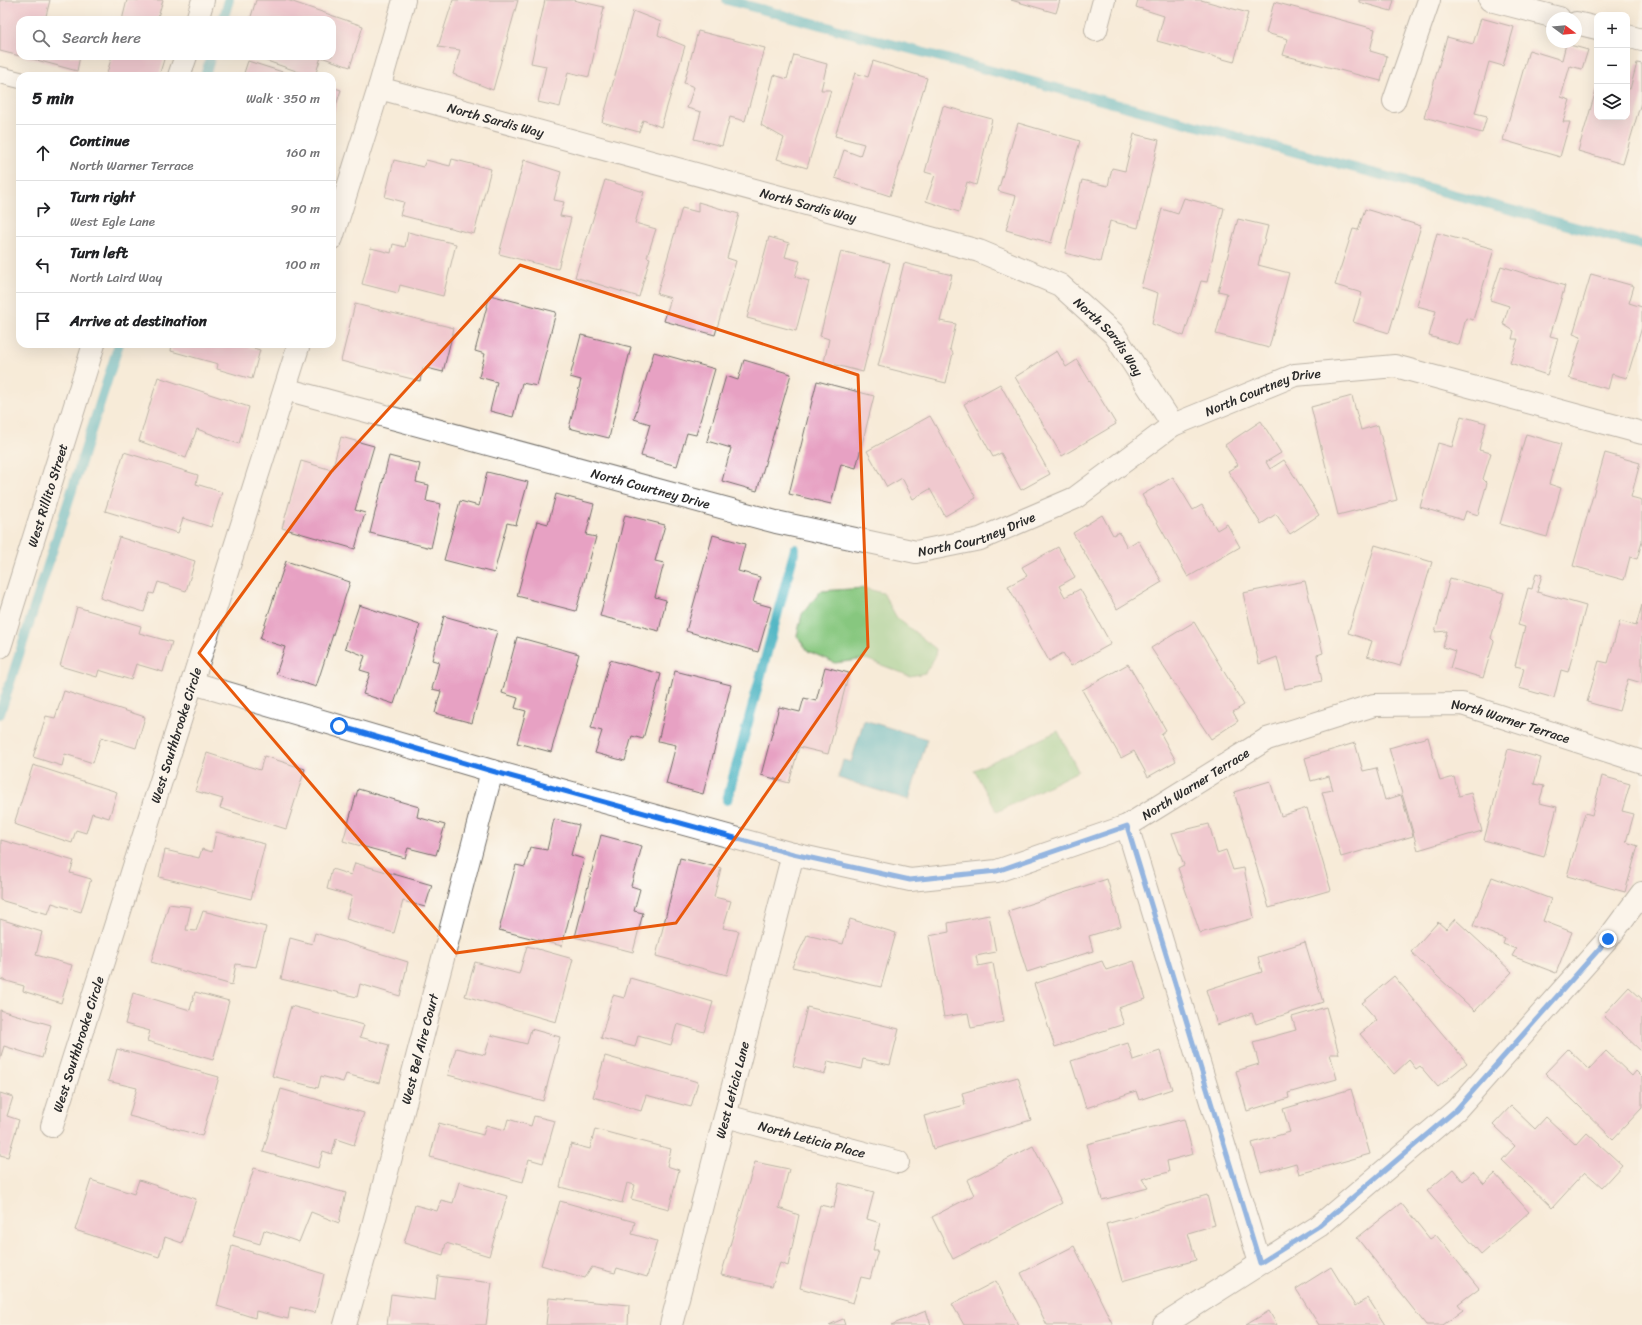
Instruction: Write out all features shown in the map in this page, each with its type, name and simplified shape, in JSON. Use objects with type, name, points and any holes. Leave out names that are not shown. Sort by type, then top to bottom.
[{"type":"street","points":[[198,16],[203,0]]},
{"type":"street","points":[[336,225],[379,88],[404,0]]},
{"type":"street","points":[[1096,30],[1104,0]]},
{"type":"street","points":[[1394,101],[1429,0]]},
{"type":"street","points":[[1490,0],[1546,15]]},
{"type":"street","points":[[1582,24],[1594,27]]},
{"type":"street","points":[[1630,37],[1642,40]]},
{"type":"street","points":[[180,72],[185,60]]},
{"type":"street","name":"North Sardis Way","points":[[379,88],[979,251],[1060,285],[1114,334],[1173,425]]},
{"type":"street","name":"West Rillito Street","points":[[0,647],[93,348]]},
{"type":"street","name":"West Southbrooke Circle","points":[[52,1126],[298,348]]},
{"type":"street","name":"North Courtney Drive","points":[[285,389],[776,522],[916,552],[980,539],[1075,498],[1173,425],[1295,375],[1395,366],[1642,433]]},
{"type":"street","name":"North Warner Terrace","points":[[193,683],[492,771],[793,854],[910,880],[997,871],[1127,826],[1267,739],[1374,704],[1462,704],[1642,762]]},
{"type":"street","name":"West Bel Aire Court","points":[[345,1325],[370,1237],[492,771]]},
{"type":"street","points":[[1127,826],[1260,1263]]},
{"type":"street","name":"West Leticia Lane","points":[[671,1325],[793,854]]},
{"type":"street","points":[[1164,1325],[1319,1226],[1456,1110],[1608,939],[1642,893]]},
{"type":"street","name":"North Leticia Place","points":[[726,1116],[898,1162]]},
{"type":"lane","points":[[0,75],[16,79]]},
{"type":"highlighted area","points":[[520,265],[858,375],[868,647],[676,923],[456,953],[199,653],[331,472]]},
{"type":"green space","points":[[864,588],[883,593],[897,618],[936,649],[935,657],[925,673],[910,676],[866,659],[835,663],[808,651],[797,636],[802,614],[821,591]]},
{"type":"green space","points":[[1058,731],[1078,771],[997,812],[974,770]]},
{"type":"water","points":[[864,720],[927,739],[909,800],[838,778],[843,760],[851,762]]},
{"type":"building","points":[[0,0],[50,0],[46,16],[16,16],[16,55],[0,51]]},
{"type":"building","points":[[127,0],[163,0],[158,16],[123,16]]},
{"type":"building","points":[[256,0],[287,0],[334,16],[251,16]]},
{"type":"building","points":[[453,0],[518,0],[493,90],[453,74],[460,50],[438,47]]},
{"type":"building","points":[[545,0],[573,0],[604,7],[589,77],[568,72],[560,107],[538,102],[546,66],[531,63]]},
{"type":"building","points":[[1011,0],[1060,0],[1056,13]]},
{"type":"building","points":[[1138,0],[1201,0],[1248,13],[1234,62],[1157,41],[1164,16],[1136,7]]},
{"type":"building","points":[[1359,0],[1394,0],[1391,11],[1359,2]]},
{"type":"building","points":[[1274,2],[1375,29],[1370,51],[1387,56],[1381,81],[1283,55],[1288,39],[1266,33]]},
{"type":"building","points":[[633,11],[661,22],[658,35],[685,46],[661,127],[643,120],[639,132],[602,122]]},
{"type":"building","points":[[336,17],[363,26],[350,67],[330,60],[336,60]]},
{"type":"building","points":[[1481,18],[1514,27],[1503,66],[1489,62],[1475,113],[1487,116],[1482,133],[1424,117],[1447,37],[1473,44]]},
{"type":"building","points":[[698,31],[765,48],[745,121],[730,117],[722,146],[694,139],[701,112],[687,108],[694,87],[684,83]]},
{"type":"building","points":[[1565,48],[1581,48],[1588,50],[1582,69],[1570,66],[1561,97],[1570,100],[1563,122],[1570,122],[1560,157],[1503,140],[1529,50],[1562,60]]},
{"type":"building","points":[[794,55],[827,64],[821,90],[831,90],[807,168],[777,159],[784,138],[761,125],[774,75],[787,79]]},
{"type":"building","points":[[37,60],[79,60],[77,71]]},
{"type":"building","points":[[111,60],[164,60],[160,72],[107,72]]},
{"type":"building","points":[[264,60],[320,60],[316,72],[299,72]]},
{"type":"building","points":[[248,61],[282,72],[244,72]]},
{"type":"building","points":[[873,61],[927,78],[890,196],[835,178],[844,150],[860,156],[864,144],[835,136],[855,73],[868,77]]},
{"type":"building","points":[[1637,63],[1642,64],[1642,99],[1623,164],[1578,151],[1594,97],[1594,120],[1630,120],[1630,89]]},
{"type":"building","points":[[336,88],[341,90],[336,106]]},
{"type":"building","points":[[943,106],[992,119],[976,185],[967,182],[959,212],[926,201],[935,175],[925,172]]},
{"type":"building","points":[[1018,123],[1080,141],[1051,243],[1006,230],[1016,196],[998,191]]},
{"type":"building","points":[[1134,134],[1159,140],[1138,228],[1110,221],[1100,262],[1065,253],[1082,180],[1108,186],[1112,168],[1125,171]]},
{"type":"building","points":[[452,159],[491,169],[474,234],[400,215],[404,202],[385,197],[394,160],[423,167],[426,160],[450,166]]},
{"type":"building","points":[[524,160],[561,172],[554,200],[564,202],[560,216],[571,218],[558,269],[499,254]]},
{"type":"building","points":[[605,180],[644,192],[635,223],[656,229],[647,257],[650,258],[639,297],[575,277]]},
{"type":"building","points":[[1184,198],[1224,208],[1207,282],[1201,281],[1184,336],[1152,324],[1158,293],[1141,287],[1162,209],[1178,214]]},
{"type":"building","points":[[698,202],[739,214],[727,258],[736,261],[715,335],[664,321],[671,298],[657,294],[682,208],[698,212]]},
{"type":"building","points":[[1365,209],[1421,226],[1389,333],[1353,322],[1362,293],[1335,285],[1353,229],[1358,230]]},
{"type":"building","points":[[1238,219],[1268,226],[1258,265],[1289,273],[1269,348],[1216,334],[1227,293],[1218,291]]},
{"type":"building","points":[[408,232],[456,244],[443,296],[400,285],[398,293],[362,284],[371,248],[391,253],[393,244],[405,247]]},
{"type":"building","points":[[1437,233],[1494,249],[1473,320],[1466,318],[1459,345],[1429,336],[1436,311],[1417,306]]},
{"type":"building","points":[[769,237],[789,243],[785,257],[800,261],[795,277],[809,281],[796,331],[747,318]]},
{"type":"building","points":[[841,251],[890,263],[863,372],[824,362],[829,339],[820,336]]},
{"type":"building","points":[[904,263],[952,275],[940,321],[956,324],[950,349],[953,353],[946,383],[878,366]]},
{"type":"building","points":[[1501,266],[1565,286],[1550,336],[1558,338],[1547,375],[1510,363],[1518,339],[1512,339],[1514,331],[1503,324],[1509,306],[1490,300]]},
{"type":"building","points":[[1591,274],[1634,286],[1629,303],[1642,307],[1642,327],[1627,378],[1612,374],[1608,389],[1569,378],[1581,337],[1573,334]]},
{"type":"building","points":[[490,295],[556,312],[537,386],[522,383],[513,417],[490,411],[497,382],[479,377],[485,354],[475,351]]},
{"type":"building","points":[[355,304],[454,328],[443,372],[423,367],[420,381],[341,361]]},
{"type":"building","points":[[581,335],[631,347],[609,438],[569,428],[581,380],[570,377]]},
{"type":"building","points":[[171,348],[253,348],[260,350],[252,379],[217,369],[218,364],[171,351]]},
{"type":"building","points":[[1057,351],[1066,367],[1077,360],[1116,424],[1062,456],[1015,377]]},
{"type":"building","points":[[654,352],[715,369],[696,435],[687,433],[677,466],[641,456],[650,424],[634,419]]},
{"type":"building","points":[[744,360],[791,374],[757,491],[722,481],[731,448],[707,441],[726,376],[738,380]]},
{"type":"building","points":[[158,377],[249,407],[239,444],[197,429],[186,458],[139,441]]},
{"type":"building","points":[[817,381],[874,396],[856,468],[841,464],[831,504],[789,494]]},
{"type":"building","points":[[1000,384],[1050,474],[1021,490],[1001,453],[993,457],[964,404]]},
{"type":"building","points":[[1352,396],[1361,430],[1378,425],[1397,500],[1338,515],[1311,407]]},
{"type":"building","points":[[930,416],[976,498],[945,516],[930,489],[913,499],[902,478],[887,487],[867,451]]},
{"type":"building","points":[[1461,416],[1486,423],[1479,450],[1491,453],[1483,479],[1487,483],[1478,515],[1466,511],[1463,520],[1420,507],[1438,443],[1452,447]]},
{"type":"building","points":[[1261,421],[1281,453],[1266,462],[1270,469],[1284,460],[1319,515],[1290,534],[1276,514],[1261,524],[1228,471],[1238,465],[1225,445]]},
{"type":"building","points":[[1526,434],[1561,444],[1549,484],[1561,488],[1547,537],[1500,524]]},
{"type":"building","points":[[341,437],[374,446],[355,510],[365,513],[355,549],[282,528],[301,461],[332,470]]},
{"type":"building","points":[[124,452],[198,475],[196,484],[222,492],[211,527],[183,518],[178,533],[105,511]]},
{"type":"building","points":[[1605,453],[1640,463],[1631,497],[1642,500],[1642,542],[1637,559],[1630,557],[1624,580],[1573,566]]},
{"type":"building","points":[[389,456],[420,464],[416,482],[429,485],[426,501],[441,504],[431,548],[370,533]]},
{"type":"building","points":[[487,472],[528,482],[516,525],[507,523],[494,573],[444,560],[460,501],[479,506]]},
{"type":"building","points":[[1173,477],[1193,510],[1202,505],[1217,530],[1227,524],[1240,547],[1188,577],[1142,495]]},
{"type":"building","points":[[556,494],[594,504],[586,535],[596,537],[576,611],[517,596],[537,521],[548,524]]},
{"type":"building","points":[[625,515],[665,525],[655,561],[664,563],[655,597],[666,600],[659,631],[600,616]]},
{"type":"building","points":[[1102,515],[1113,535],[1119,532],[1127,547],[1138,540],[1162,582],[1117,609],[1073,533]]},
{"type":"building","points":[[713,535],[745,544],[738,571],[760,577],[753,602],[771,607],[758,652],[686,631]]},
{"type":"building","points":[[119,537],[195,561],[186,591],[158,582],[154,594],[150,593],[144,612],[100,598]]},
{"type":"building","points":[[1375,545],[1432,562],[1400,666],[1367,656],[1372,641],[1348,633]]},
{"type":"building","points":[[1058,547],[1075,577],[1059,586],[1065,597],[1080,589],[1111,644],[1071,666],[1063,653],[1049,661],[1008,586],[1027,576],[1022,567]]},
{"type":"building","points":[[286,561],[350,582],[316,687],[276,674],[285,647],[260,639]]},
{"type":"building","points":[[1536,573],[1542,575],[1537,592],[1586,606],[1568,672],[1561,670],[1554,698],[1519,688],[1524,668],[1515,666],[1525,627],[1518,625],[1528,588],[1532,589]]},
{"type":"building","points":[[1450,578],[1504,593],[1491,638],[1494,641],[1483,678],[1450,668],[1455,651],[1443,647],[1447,631],[1435,632]]},
{"type":"building","points":[[1305,581],[1323,653],[1317,655],[1322,681],[1285,689],[1277,657],[1259,664],[1243,593]]},
{"type":"building","points":[[359,605],[420,625],[394,704],[363,694],[370,673],[360,670],[365,656],[345,648]]},
{"type":"building","points":[[1642,605],[1642,683],[1628,679],[1619,711],[1587,702],[1599,661],[1608,663],[1620,621],[1636,626]]},
{"type":"building","points":[[77,607],[141,626],[139,633],[172,642],[163,672],[136,664],[131,680],[99,670],[97,677],[60,666]]},
{"type":"building","points":[[444,616],[497,631],[472,723],[435,713],[441,691],[432,689],[439,662],[432,660]]},
{"type":"building","points":[[1194,622],[1244,705],[1233,712],[1238,721],[1211,739],[1151,648]]},
{"type":"building","points":[[517,637],[579,654],[551,752],[517,743],[526,711],[515,708],[518,698],[502,693]]},
{"type":"building","points":[[610,660],[661,674],[643,739],[632,736],[625,761],[595,753],[602,731],[591,728]]},
{"type":"building","points":[[1128,664],[1166,730],[1161,734],[1176,761],[1148,777],[1134,751],[1121,758],[1082,690]]},
{"type":"building","points":[[825,667],[849,673],[828,754],[799,747],[789,783],[761,775],[779,707],[800,712],[804,698],[816,701]]},
{"type":"building","points":[[675,671],[731,685],[703,794],[666,784],[676,745],[658,741]]},
{"type":"building","points":[[64,691],[145,717],[136,748],[101,737],[93,763],[65,754],[62,766],[33,757],[46,716],[55,718]]},
{"type":"building","points":[[1428,737],[1440,781],[1454,777],[1459,796],[1471,793],[1482,831],[1418,850],[1389,748]]},
{"type":"building","points":[[1355,743],[1363,771],[1376,768],[1385,800],[1401,795],[1413,836],[1341,857],[1322,792],[1333,790],[1329,776],[1311,781],[1305,758]]},
{"type":"building","points":[[1508,749],[1541,758],[1534,784],[1544,786],[1539,803],[1557,807],[1544,857],[1484,840]]},
{"type":"building","points":[[207,753],[260,770],[264,756],[305,769],[286,829],[220,808],[223,799],[195,791]]},
{"type":"building","points":[[33,765],[117,792],[109,818],[92,813],[86,833],[76,830],[72,843],[14,824]]},
{"type":"building","points":[[1602,776],[1630,784],[1622,811],[1634,814],[1626,842],[1638,846],[1625,892],[1567,876],[1585,813],[1592,815]]},
{"type":"building","points":[[1270,781],[1281,816],[1307,808],[1331,890],[1269,908],[1234,792]]},
{"type":"building","points":[[358,789],[419,807],[417,817],[445,825],[436,855],[408,848],[405,858],[343,841]]},
{"type":"building","points":[[554,819],[579,825],[571,855],[584,859],[562,946],[499,930],[516,865],[525,867],[530,847],[547,850]]},
{"type":"building","points":[[1209,824],[1217,853],[1226,850],[1233,870],[1244,868],[1254,918],[1200,933],[1178,868],[1184,865],[1172,833]]},
{"type":"building","points":[[216,832],[265,844],[251,899],[159,877],[165,850],[199,858],[202,849],[212,852]]},
{"type":"building","points":[[601,835],[642,846],[631,886],[640,889],[634,911],[643,913],[633,952],[575,937]]},
{"type":"building","points":[[1,840],[74,861],[70,873],[91,879],[81,912],[52,903],[48,914],[0,900]]},
{"type":"building","points":[[680,858],[721,868],[714,897],[731,901],[723,928],[739,931],[727,975],[656,956]]},
{"type":"building","points":[[355,863],[432,885],[425,907],[403,901],[394,933],[346,919],[352,896],[327,889],[332,869],[351,875]]},
{"type":"building","points":[[1492,877],[1551,899],[1543,921],[1572,932],[1556,973],[1512,956],[1516,949],[1503,944],[1505,939],[1473,926]]},
{"type":"building","points":[[1107,879],[1121,926],[1089,936],[1093,951],[1027,972],[1008,911]]},
{"type":"building","points":[[169,904],[191,907],[186,930],[196,931],[203,911],[266,927],[256,967],[236,964],[232,985],[151,962]]},
{"type":"building","points":[[989,915],[996,952],[976,956],[978,966],[993,963],[1004,1022],[971,1028],[968,1013],[944,1017],[929,936],[949,932],[948,923]]},
{"type":"building","points":[[0,919],[42,932],[36,955],[72,965],[61,1003],[23,991],[24,986],[0,979]]},
{"type":"building","points":[[850,919],[896,933],[881,987],[792,967],[807,935],[843,944]]},
{"type":"building","points":[[1455,919],[1512,972],[1475,1011],[1411,952],[1438,922],[1446,929]]},
{"type":"building","points":[[315,933],[408,962],[400,996],[360,984],[357,997],[281,979],[290,938],[312,944]]},
{"type":"building","points":[[1305,942],[1323,1002],[1256,1024],[1252,1013],[1217,1025],[1206,990],[1262,972],[1258,957]]},
{"type":"building","points":[[527,946],[573,959],[556,1022],[465,996],[475,962],[519,974]]},
{"type":"building","points":[[1102,961],[1106,970],[1134,961],[1146,999],[1118,1008],[1124,1024],[1055,1047],[1034,984]]},
{"type":"building","points":[[1394,976],[1467,1063],[1438,1087],[1420,1066],[1416,1069],[1409,1060],[1394,1074],[1360,1034],[1377,1020],[1362,1003]]},
{"type":"building","points":[[630,978],[713,1002],[704,1032],[677,1024],[671,1045],[638,1036],[635,1047],[601,1038],[613,995],[624,998]]},
{"type":"building","points":[[1629,987],[1642,999],[1642,1052],[1603,1015]]},
{"type":"building","points":[[195,992],[229,1001],[213,1060],[147,1041],[150,1031],[125,1024],[133,993],[190,1010]]},
{"type":"building","points":[[291,1006],[364,1025],[360,1037],[389,1045],[379,1083],[346,1074],[343,1082],[321,1076],[318,1088],[272,1076]]},
{"type":"building","points":[[807,1007],[899,1029],[890,1065],[863,1059],[861,1069],[828,1061],[825,1074],[793,1066]]},
{"type":"building","points":[[1326,1007],[1339,1054],[1330,1054],[1337,1079],[1288,1093],[1289,1098],[1247,1111],[1236,1071],[1259,1064],[1253,1042],[1296,1030],[1292,1017]]},
{"type":"building","points":[[0,1010],[51,1025],[42,1058],[4,1046],[0,1059]]},
{"type":"building","points":[[531,1029],[560,1037],[543,1101],[448,1075],[456,1048],[485,1055],[491,1035],[527,1044]]},
{"type":"building","points":[[1128,1043],[1133,1060],[1160,1051],[1172,1089],[1139,1100],[1136,1091],[1086,1108],[1071,1061]]},
{"type":"building","points":[[117,1049],[219,1077],[202,1136],[129,1116],[137,1088],[108,1081]]},
{"type":"building","points":[[1568,1049],[1589,1069],[1606,1051],[1632,1076],[1636,1071],[1642,1077],[1642,1108],[1613,1139],[1545,1073]]},
{"type":"building","points":[[605,1056],[698,1082],[691,1107],[646,1095],[641,1111],[593,1097]]},
{"type":"building","points":[[1018,1077],[1031,1120],[933,1149],[924,1116],[965,1105],[962,1093]]},
{"type":"building","points":[[281,1089],[364,1113],[354,1145],[336,1139],[332,1154],[323,1151],[318,1168],[263,1152]]},
{"type":"building","points":[[1351,1089],[1370,1154],[1299,1174],[1296,1163],[1261,1173],[1252,1143],[1290,1132],[1283,1109]]},
{"type":"building","points":[[0,1093],[13,1097],[7,1116],[19,1120],[8,1157],[0,1155]]},
{"type":"building","points":[[1511,1106],[1535,1129],[1546,1117],[1576,1145],[1587,1133],[1622,1165],[1602,1187],[1585,1172],[1552,1208],[1502,1160],[1515,1146],[1493,1125]]},
{"type":"building","points":[[534,1116],[555,1121],[543,1163],[529,1159],[523,1182],[430,1157],[439,1123],[483,1135],[486,1125],[505,1130],[508,1119],[531,1126]]},
{"type":"building","points":[[1184,1119],[1193,1154],[1167,1161],[1169,1172],[1142,1179],[1148,1188],[1102,1200],[1087,1144]]},
{"type":"building","points":[[595,1129],[671,1149],[667,1166],[679,1170],[669,1209],[631,1199],[635,1185],[627,1183],[622,1203],[560,1187],[571,1144],[590,1149]]},
{"type":"building","points":[[1033,1146],[1062,1203],[953,1259],[932,1217],[974,1195],[967,1180]]},
{"type":"building","points":[[755,1162],[789,1169],[779,1208],[799,1215],[788,1266],[780,1263],[772,1286],[721,1275]]},
{"type":"building","points":[[254,1168],[346,1193],[339,1223],[311,1212],[299,1242],[264,1230],[260,1244],[233,1236]]},
{"type":"building","points":[[1453,1169],[1463,1181],[1473,1172],[1484,1184],[1495,1174],[1529,1212],[1481,1254],[1427,1191]]},
{"type":"building","points":[[91,1180],[134,1194],[139,1180],[196,1199],[182,1243],[165,1237],[159,1257],[75,1230]]},
{"type":"building","points":[[459,1182],[507,1196],[489,1256],[446,1243],[443,1255],[404,1243],[415,1205],[437,1211],[441,1200],[453,1203]]},
{"type":"building","points":[[839,1183],[874,1192],[867,1219],[880,1223],[873,1250],[878,1250],[870,1279],[861,1277],[853,1303],[800,1288],[820,1205],[834,1208]]},
{"type":"building","points":[[1207,1195],[1215,1225],[1188,1233],[1196,1260],[1122,1281],[1106,1224]]},
{"type":"building","points":[[560,1201],[635,1222],[632,1234],[657,1241],[647,1277],[617,1268],[615,1273],[592,1267],[585,1278],[541,1265]]},
{"type":"building","points":[[1401,1203],[1430,1239],[1436,1235],[1479,1288],[1458,1304],[1463,1310],[1443,1325],[1426,1325],[1357,1238]]},
{"type":"building","points":[[232,1246],[324,1274],[315,1313],[290,1307],[288,1319],[256,1311],[255,1318],[217,1306]]},
{"type":"building","points":[[1074,1246],[1113,1325],[1047,1325],[1021,1273]]},
{"type":"building","points":[[1331,1267],[1355,1306],[1368,1298],[1385,1325],[1319,1325],[1296,1289]]},
{"type":"building","points":[[438,1276],[492,1283],[486,1325],[387,1325],[391,1294],[435,1300]]},
{"type":"building","points":[[996,1281],[1019,1325],[964,1325],[952,1304]]},
{"type":"building","points":[[549,1298],[629,1305],[628,1325],[546,1325]]},
{"type":"building","points":[[926,1311],[931,1325],[891,1325]]},
{"type":"building","points":[[1269,1311],[1277,1325],[1246,1325]]},
{"type":"building","points":[[843,1319],[845,1325],[829,1325]]},
{"type":"waterway","points":[[224,16],[229,0]]},
{"type":"waterway","points":[[727,0],[1642,245]]},
{"type":"waterway","points":[[206,72],[210,60]]},
{"type":"waterway","points":[[0,714],[118,348]]},
{"type":"waterway","points":[[727,800],[795,549]]},
{"type":"route","points":[[339,726],[492,771],[793,854],[910,880],[997,871],[1127,826],[1260,1263],[1319,1226],[1456,1110],[1608,939]]}]
